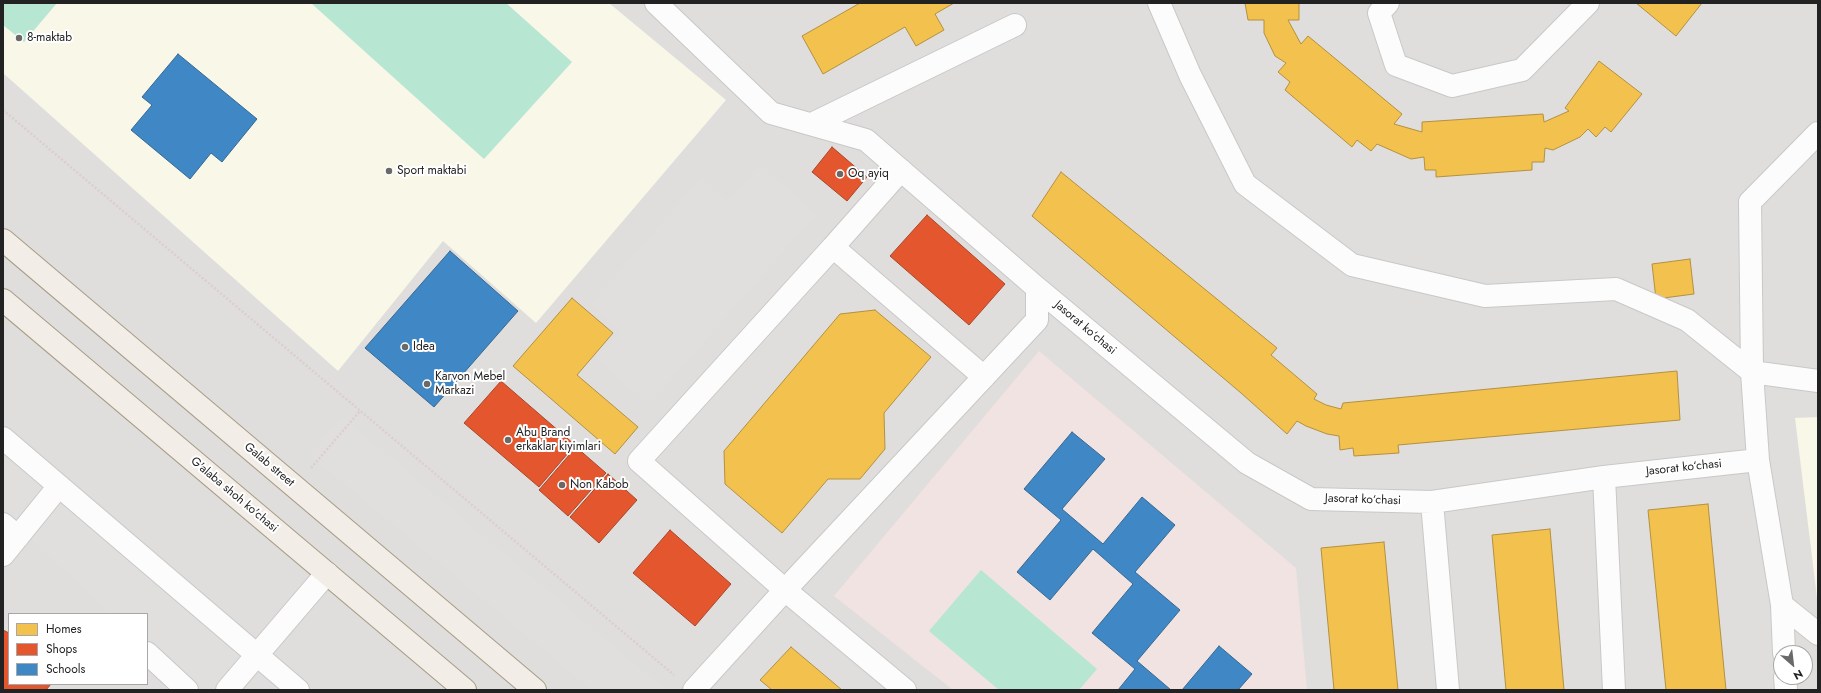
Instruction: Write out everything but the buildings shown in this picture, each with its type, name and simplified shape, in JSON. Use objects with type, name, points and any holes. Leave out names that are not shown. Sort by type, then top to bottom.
[{"type":"main road","name":"Galab street","points":[[3,240],[535,690]]},
{"type":"main road","name":"G'alaba shoh ko'chasi","points":[[3,300],[466,690]]},
{"type":"street","name":"Jasorat ko‘chasi","points":[[656,3],[771,113],[866,140],[1037,288],[1247,463],[1311,498],[1432,502],[1604,477],[1758,460]]},
{"type":"street","points":[[1159,3],[1190,75],[1245,184],[1352,265],[1485,296],[1616,289],[1687,320],[1752,372],[1818,381]]},
{"type":"street","points":[[1388,3],[1379,13],[1396,65],[1452,86],[1522,70],[1588,3]]},
{"type":"street","points":[[812,124],[1014,25]]},
{"type":"street","points":[[1784,645],[1782,605],[1758,460],[1752,372],[1750,202],[1818,133]]},
{"type":"street","points":[[901,170],[639,461],[785,590],[905,690]]},
{"type":"street","points":[[833,247],[984,377]]},
{"type":"street","points":[[686,685],[785,590],[1037,320],[1037,288]]},
{"type":"street","points":[[3,438],[256,656],[298,690]]},
{"type":"street","points":[[1604,477],[1614,690]]},
{"type":"street","points":[[3,555],[10,531],[59,486]]},
{"type":"street","points":[[1432,502],[1448,690]]},
{"type":"street","points":[[227,690],[327,573]]},
{"type":"street","points":[[1782,605],[1818,634]]},
{"type":"street","points":[[148,654],[187,690]]},
{"type":"path","points":[[3,110],[686,685]]},
{"type":"path","points":[[295,487],[360,411]]},
{"type":"shaded area","points":[[3,3],[1818,3],[1818,690],[3,690]]},
{"type":"shaded area","name":"Sport maktabi","points":[[3,3],[609,3],[726,100],[536,323],[443,241],[338,371],[3,73]]},
{"type":"shaded area","points":[[760,164],[817,214],[649,405],[595,358],[620,331],[590,304],[701,177],[728,201]]},
{"type":"shaded area","points":[[1039,351],[1296,568],[1307,690],[953,690],[834,596]]},
{"type":"shaded area","points":[[342,416],[666,690],[591,690],[309,455]]},
{"type":"shaded area","points":[[1818,417],[1818,606],[1795,418]]},
{"type":"shaded area","points":[[3,442],[55,487],[17,534],[3,522]]},
{"type":"shaded area","points":[[60,493],[252,658],[224,690],[191,690],[148,650],[148,613],[109,613],[26,535]]},
{"type":"shaded area","points":[[257,660],[292,690],[232,690]]},
{"type":"green space","points":[[3,3],[57,3],[24,42],[3,25]]},
{"type":"green space","points":[[311,3],[506,3],[572,62],[484,159]]},
{"type":"green space","points":[[981,570],[1097,669],[1079,690],[999,690],[929,631]]},
{"type":"place","name":"8-maktab","points":[[19,38]]},
{"type":"place","name":"Sport maktabi","points":[[389,171]]},
{"type":"place","name":"Oq ayiq","points":[[840,174]]},
{"type":"place","name":"Idea","points":[[405,347]]},
{"type":"place","name":"Karvon Mebel Markazi","points":[[427,384]]},
{"type":"place","name":"Abu Brand erkaklar kiyimlari","points":[[508,440]]},
{"type":"place","name":"Non Kabob","points":[[562,485]]}]
